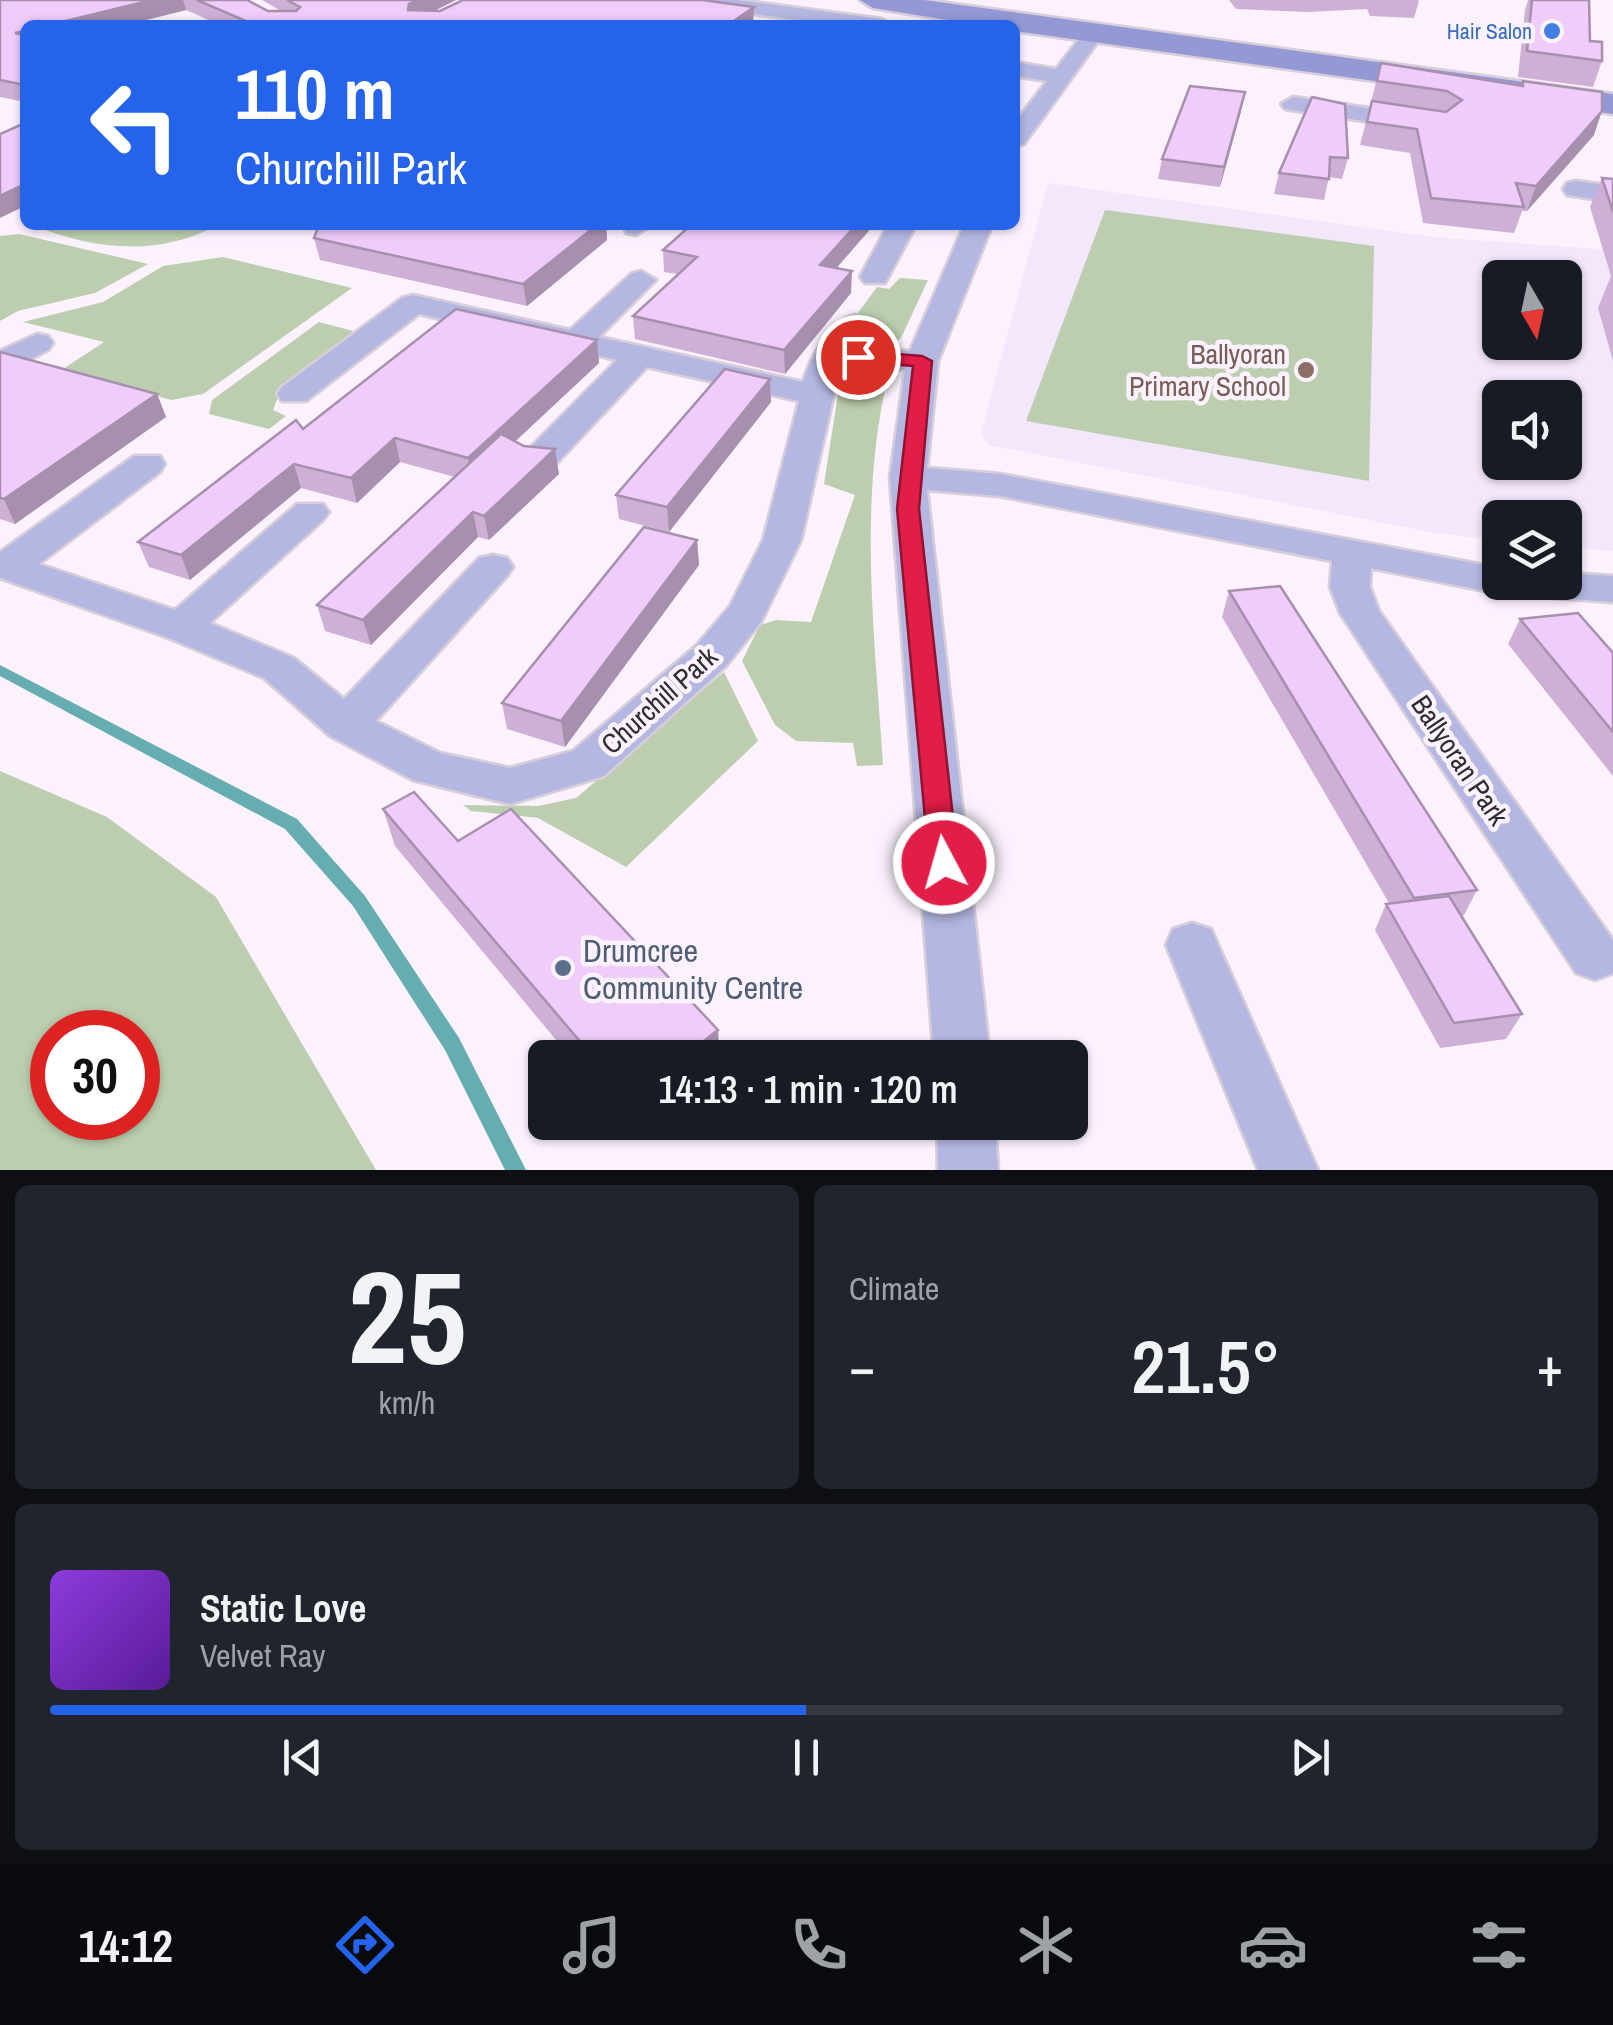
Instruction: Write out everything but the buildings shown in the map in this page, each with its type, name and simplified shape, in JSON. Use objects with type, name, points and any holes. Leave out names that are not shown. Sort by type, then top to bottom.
[{"type":"main road","points":[[838,0],[887,9],[948,8]]},
{"type":"main road","points":[[874,0],[1019,20]]},
{"type":"main road","points":[[1020,20],[1203,52],[1260,56],[1613,104]]},
{"type":"street","points":[[694,0],[790,19]]},
{"type":"street","points":[[1020,132],[1060,76],[1108,35]]},
{"type":"street","points":[[1328,109],[1343,68]]},
{"type":"street","points":[[1020,71],[1060,76]]},
{"type":"street","points":[[1293,104],[1439,125]]},
{"type":"street","points":[[1576,189],[1613,194]]},
{"type":"street","points":[[875,278],[899,230]]},
{"type":"street","points":[[960,1040],[908,477],[922,361],[976,230]]},
{"type":"street","points":[[575,342],[641,280]]},
{"type":"street","points":[[294,394],[412,304],[638,358],[819,380],[858,357],[922,361]]},
{"type":"street","name":"Churchill Park","points":[[5,566],[182,627],[278,668],[346,725],[429,768],[510,786],[588,764],[711,656],[746,612],[782,540],[819,380],[854,324]]},
{"type":"street","points":[[0,365],[37,343]]},
{"type":"street","points":[[541,458],[638,358]]},
{"type":"street","name":"Churchill Park","points":[[5,566],[147,464]]},
{"type":"street","points":[[908,477],[1000,484],[1482,578]]},
{"type":"street","points":[[182,627],[310,512]]},
{"type":"street","name":"Ballyoran Park","points":[[1352,554],[1350,587],[1360,613],[1594,957]]},
{"type":"street","points":[[346,725],[493,567]]},
{"type":"street","points":[[1582,587],[1613,589]]},
{"type":"street","points":[[1192,945],[1288,1170]]},
{"type":"street","points":[[967,1140],[968,1170]]},
{"type":"shaded area","name":"Ballyoran Primary School","points":[[1048,183],[1433,237],[1613,250],[1613,551],[1582,548],[1582,500],[1482,500],[1482,539],[1430,532],[989,445],[981,433]]},
{"type":"green space","points":[[1105,210],[1374,246],[1369,481],[1026,421]]},
{"type":"green space","points":[[47,230],[206,230],[149,246],[102,244]]},
{"type":"green space","points":[[19,234],[148,264],[95,293],[18,311],[0,321],[0,236]]},
{"type":"green space","points":[[223,257],[352,288],[203,394],[171,400],[63,369],[104,342],[23,322],[103,302],[163,266]]},
{"type":"green space","points":[[900,278],[928,280],[901,338],[886,349],[866,345],[868,334],[878,322],[855,317],[877,287],[889,289]]},
{"type":"green space","points":[[319,322],[353,331],[349,343],[279,394],[273,410],[286,416],[269,429],[209,414],[212,400]]},
{"type":"green space","points":[[869,368],[887,381],[878,428],[871,524],[883,765],[857,766],[853,743],[796,741],[775,725],[742,661],[760,625],[776,620],[811,622],[855,495],[824,484],[840,381],[846,371]]},
{"type":"green space","points":[[724,672],[758,741],[626,867],[538,818],[471,811],[463,805],[538,806],[576,798]]},
{"type":"green space","points":[[0,771],[107,817],[216,897],[376,1170],[0,1170]]},
{"type":"waterway","points":[[0,670],[291,824],[359,901],[452,1044],[516,1170]]},
{"type":"place","name":"Hair Salon","points":[[1552,31]]},
{"type":"place","name":"Ballyoran Primary School","points":[[1306,370]]},
{"type":"place","name":"Drumcree Community Centre","points":[[563,968]]},
{"type":"route","points":[[858,357],[922,361],[908,477],[908,509],[944,863]]}]
